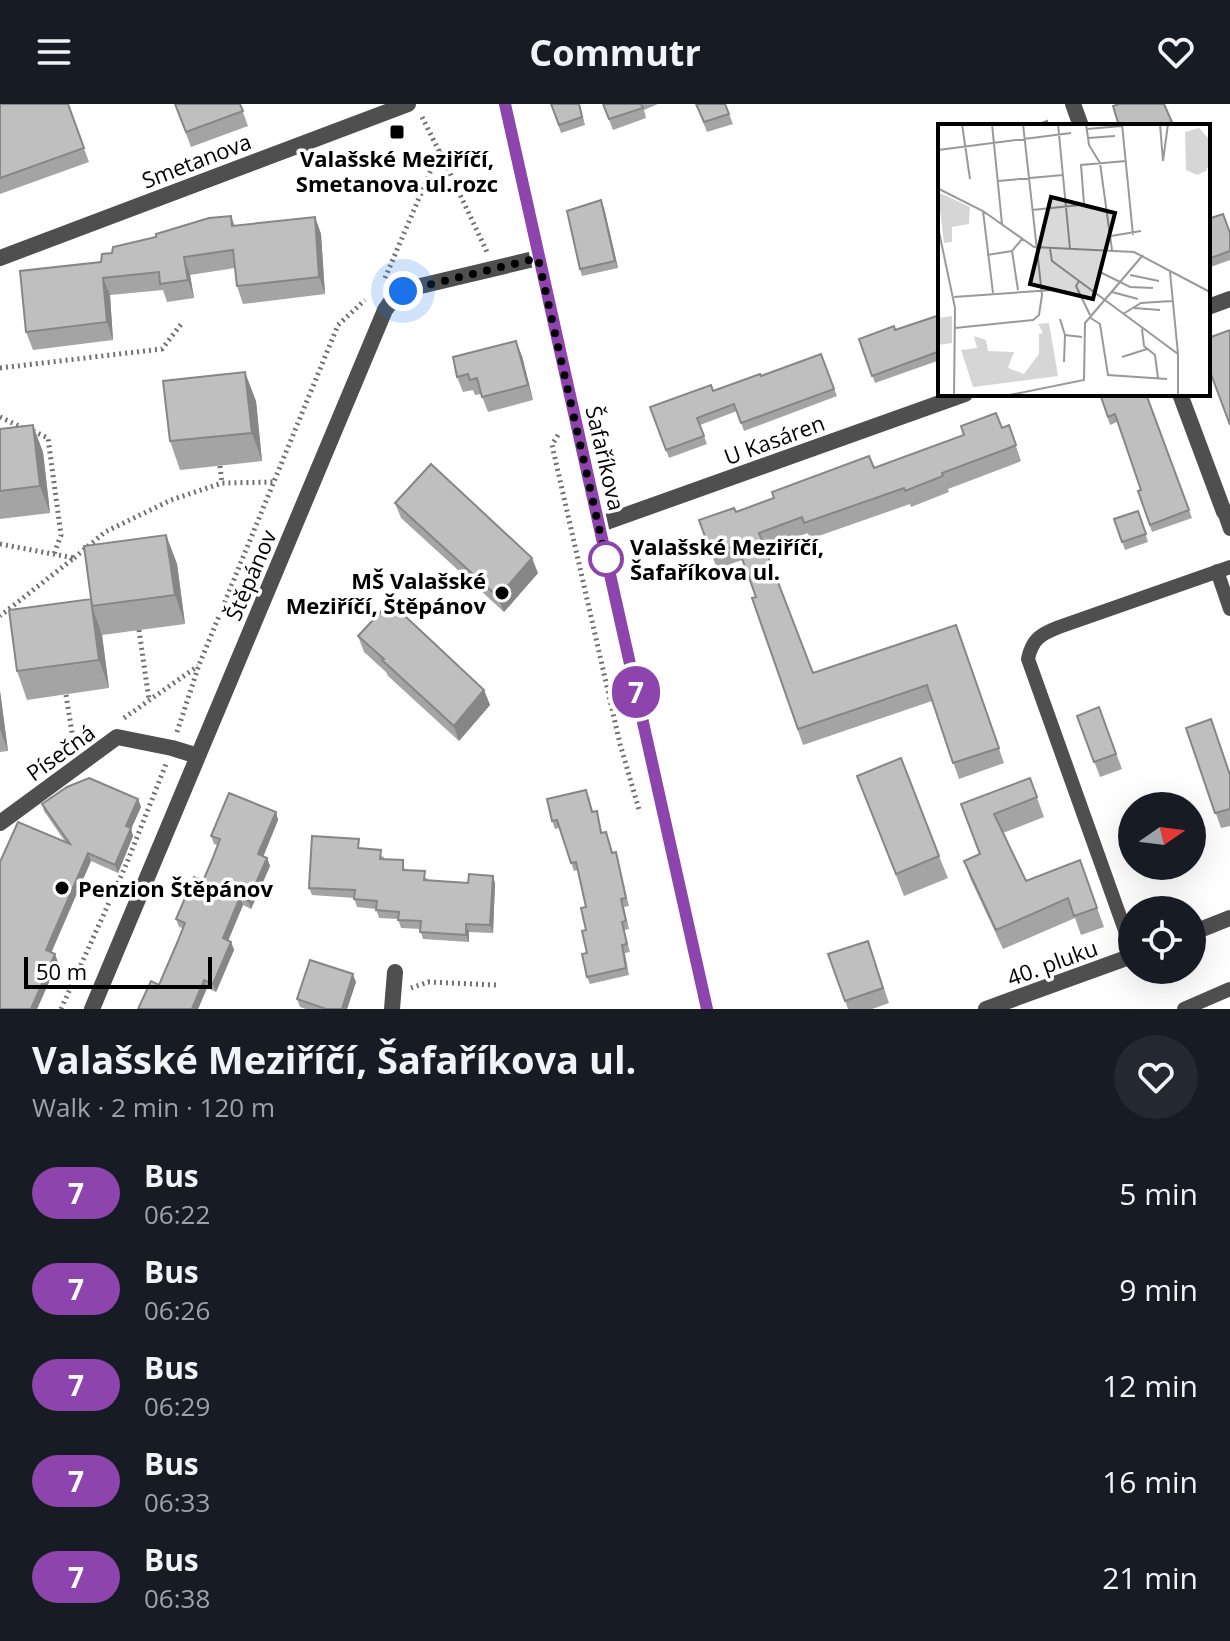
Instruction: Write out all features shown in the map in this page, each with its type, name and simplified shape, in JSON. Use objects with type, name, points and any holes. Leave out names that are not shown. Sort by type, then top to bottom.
[{"type":"street","name":"Smetanova","points":[[0,258],[408,104]]},
{"type":"street","name":"Šafaříkova","points":[[505,104],[707,1009]]},
{"type":"street","points":[[1073,104],[1080,124]]},
{"type":"street","name":"Štěpánov","points":[[92,1009],[385,310],[395,296],[412,288],[538,258]]},
{"type":"street","points":[[1210,306],[1230,299]]},
{"type":"street","name":"U Kasáren","points":[[598,525],[959,396]]},
{"type":"street","points":[[1181,396],[1224,512]]},
{"type":"street","name":"Písečná","points":[[0,823],[117,737],[198,756]]},
{"type":"street","points":[[1206,927],[1230,918]]},
{"type":"street","name":"40. pluku","points":[[986,1009],[1118,961]]},
{"type":"street","points":[[392,1009],[395,972]]},
{"type":"lane","points":[[1224,512],[1230,529]]},
{"type":"lane","points":[[1118,911],[1028,659],[1031,643],[1042,633],[1224,569],[1230,609]]},
{"type":"lane","points":[[1184,1009],[1230,989]]},
{"type":"path","points":[[420,117],[424,117],[495,269]]},
{"type":"path","points":[[382,285],[439,151]]},
{"type":"path","points":[[61,1009],[126,865],[172,748],[199,665],[338,325],[372,294]]},
{"type":"path","points":[[0,368],[162,349],[182,323]]},
{"type":"path","points":[[0,417],[48,438],[61,535],[54,554]]},
{"type":"path","points":[[559,432],[552,445],[630,786],[636,796]]},
{"type":"path","points":[[220,466],[222,483]]},
{"type":"path","points":[[0,616],[105,532],[171,500],[222,483],[275,482]]},
{"type":"path","points":[[0,544],[74,558]]},
{"type":"path","points":[[139,630],[149,701]]},
{"type":"path","points":[[113,725],[199,665]]},
{"type":"path","points":[[66,695],[75,752]]},
{"type":"path","points":[[136,800],[149,806]]},
{"type":"path","points":[[407,997],[411,988],[428,982],[496,985]]},
{"type":"building","points":[[0,104],[68,104],[84,148],[0,178]]},
{"type":"building","points":[[175,104],[240,104],[243,111],[186,132]]},
{"type":"building","points":[[551,104],[579,104],[582,117],[559,125]]},
{"type":"building","points":[[603,104],[641,104],[643,108],[609,119]]},
{"type":"building","points":[[696,104],[725,104],[729,114],[704,122]]},
{"type":"building","points":[[1164,104],[1172,122],[1118,124],[1113,106]]},
{"type":"building","points":[[601,200],[615,261],[580,269],[567,211]]},
{"type":"building","points":[[1223,214],[1230,233],[1230,251],[1210,258],[1210,218]]},
{"type":"building","points":[[231,216],[232,226],[315,217],[319,277],[237,286],[233,250],[184,257],[188,280],[160,284],[159,272],[103,278],[107,322],[26,332],[20,271],[101,262],[102,254],[112,253],[113,247],[156,237],[156,234],[209,218]]},
{"type":"building","points":[[938,316],[938,352],[872,376],[859,339],[894,326],[895,330]]},
{"type":"building","points":[[1230,330],[1230,425],[1210,371],[1210,337]]},
{"type":"building","points":[[516,341],[528,385],[482,397],[477,378],[470,380],[468,374],[457,377],[453,357]]},
{"type":"building","points":[[821,354],[834,389],[741,423],[734,404],[697,418],[704,436],[666,450],[650,407],[711,385],[713,391]]},
{"type":"building","points":[[245,372],[252,433],[170,441],[163,381]]},
{"type":"building","points":[[1101,396],[1147,396],[1189,510],[1150,525],[1115,414],[1108,417]]},
{"type":"building","points":[[996,413],[1002,428],[1009,425],[1016,445],[942,473],[943,476],[905,491],[904,488],[804,523],[802,517],[759,533],[813,673],[956,625],[999,748],[953,763],[927,685],[798,729],[752,598],[756,597],[737,545],[711,553],[699,520],[734,508],[736,512],[774,498],[772,492],[869,456],[874,468],[964,435],[961,426]]},
{"type":"building","points":[[33,425],[40,486],[0,491],[0,429]]},
{"type":"building","points":[[431,464],[532,558],[498,597],[395,503]]},
{"type":"building","points":[[1138,511],[1146,534],[1122,542],[1114,519]]},
{"type":"building","points":[[166,535],[175,595],[92,606],[84,546]]},
{"type":"building","points":[[91,599],[99,660],[17,671],[9,610]]},
{"type":"building","points":[[390,602],[484,690],[454,726],[358,636]]},
{"type":"building","points":[[1099,707],[1116,754],[1094,762],[1077,716]]},
{"type":"building","points":[[1211,719],[1230,775],[1230,809],[1215,813],[1186,728]]},
{"type":"building","points":[[901,758],[939,856],[896,874],[857,776]]},
{"type":"building","points":[[89,778],[138,799],[126,826],[131,828],[115,865],[88,853],[46,950],[55,954],[31,1009],[0,1009],[0,862],[18,822],[70,844],[42,804],[67,787]]},
{"type":"building","points":[[1030,778],[1037,797],[994,814],[1026,881],[1080,860],[1097,908],[1074,916],[1068,898],[996,930],[964,861],[980,854],[961,804]]},
{"type":"building","points":[[586,790],[592,812],[597,811],[601,833],[606,832],[612,853],[616,852],[626,898],[621,899],[627,944],[622,945],[626,968],[587,977],[582,954],[587,953],[582,931],[586,930],[581,908],[586,907],[576,862],[571,863],[557,820],[552,821],[547,799]]},
{"type":"building","points":[[229,793],[276,812],[258,854],[267,858],[248,901],[240,897],[223,938],[231,942],[213,984],[204,980],[192,1009],[138,1009],[151,981],[159,985],[177,943],[185,923],[176,919],[194,877],[203,881],[212,860],[220,839],[211,836]]},
{"type":"building","points":[[312,836],[359,839],[358,848],[381,850],[380,859],[403,860],[403,870],[425,871],[424,880],[468,883],[469,874],[493,876],[490,925],[466,924],[466,935],[420,932],[421,921],[398,920],[399,912],[376,910],[377,901],[354,899],[355,890],[309,888]]},
{"type":"building","points":[[868,941],[883,988],[845,1001],[828,954]]},
{"type":"building","points":[[310,960],[353,974],[342,1009],[326,1009],[297,999]]},
{"type":"bus line","name":"7","points":[[505,104],[707,1009]]},
{"type":"place","name":"Valašské Meziříčí, Smetanova ul.rozc","points":[[397,132]]},
{"type":"place","name":"Valašské Meziříčí, Šafaříkova ul.","points":[[606,559]]},
{"type":"place","name":"MŠ Valašské Meziříčí, Štěpánov","points":[[502,593]]},
{"type":"place","name":"Penzion Štěpánov","points":[[62,888]]},
{"type":"route","points":[[403,291],[538,258],[606,559]]}]
